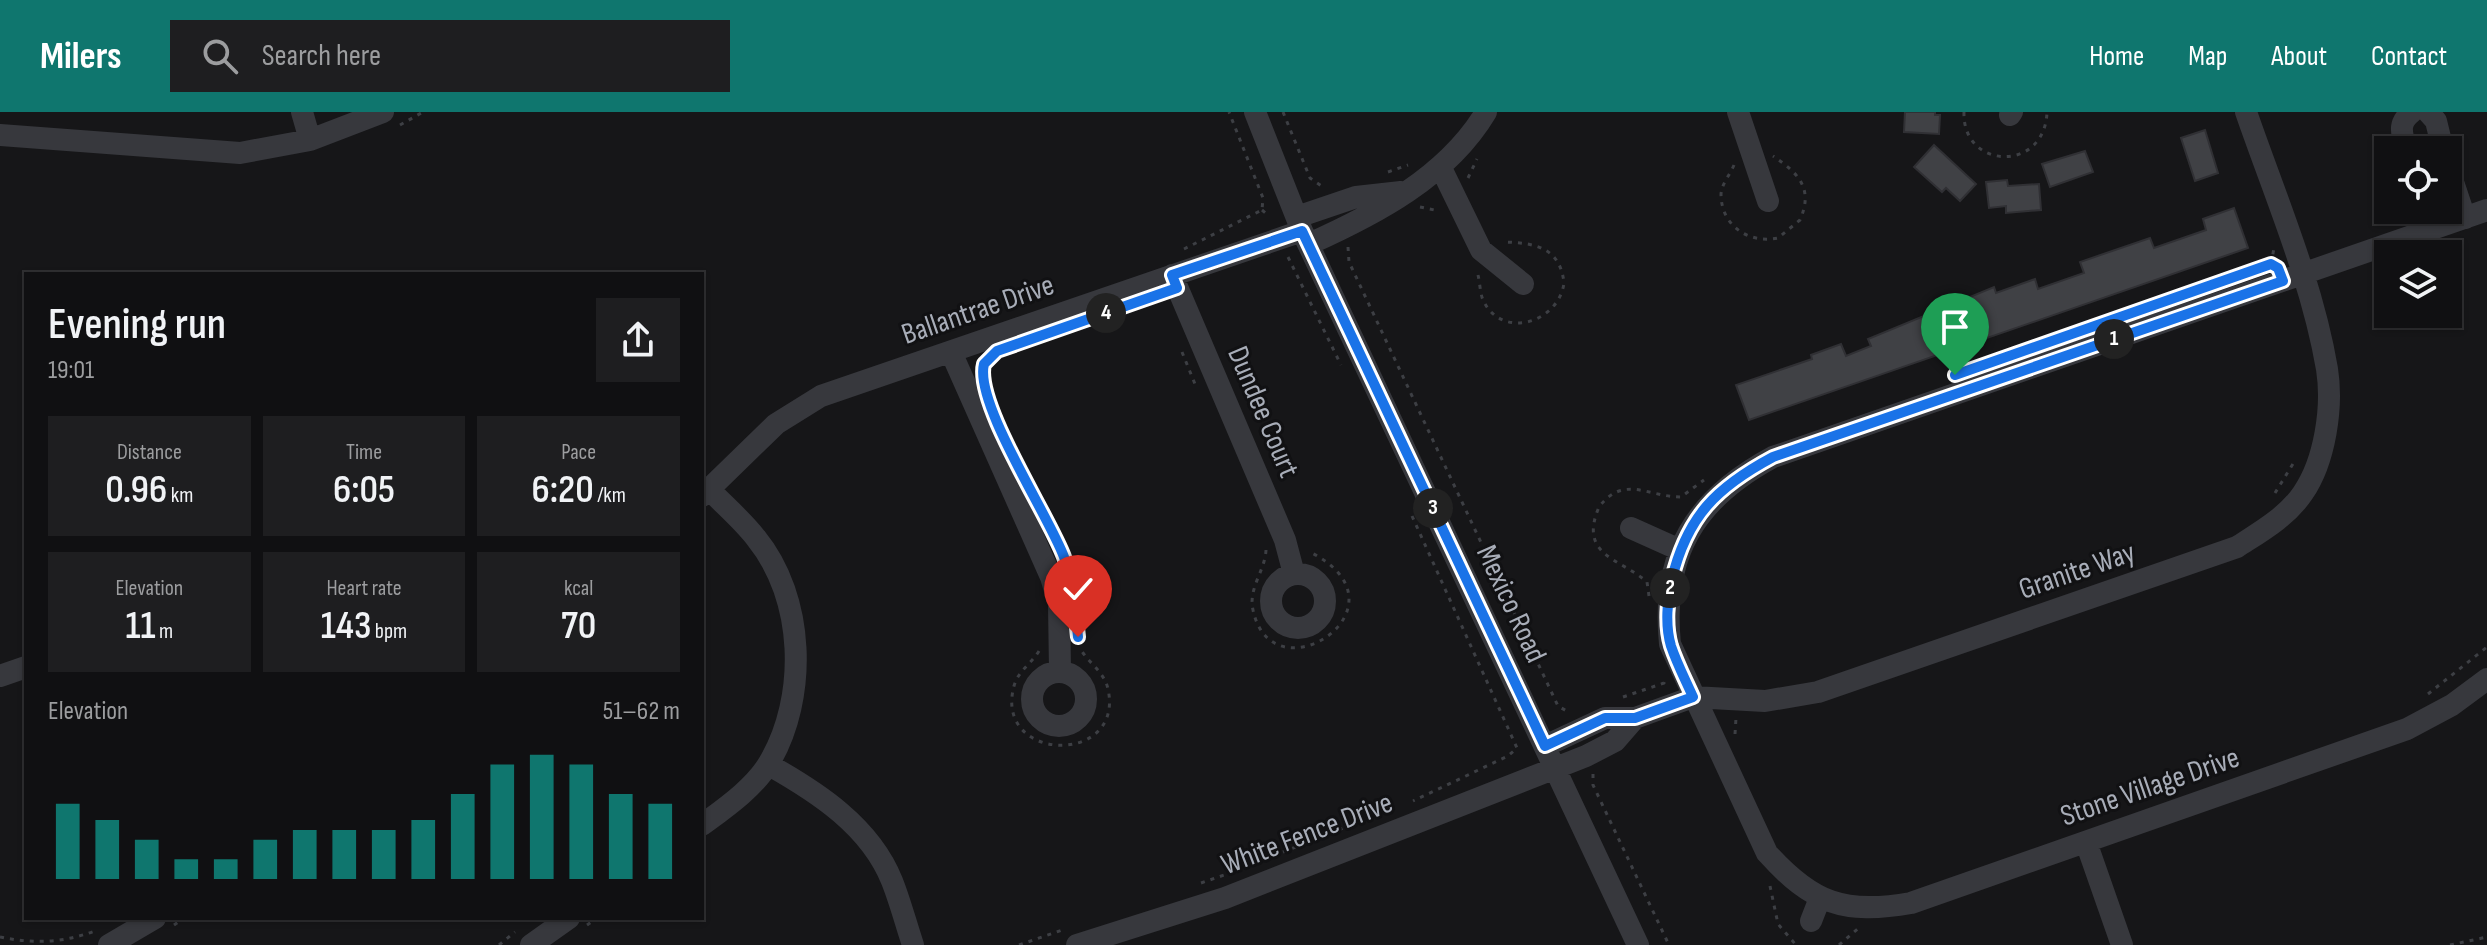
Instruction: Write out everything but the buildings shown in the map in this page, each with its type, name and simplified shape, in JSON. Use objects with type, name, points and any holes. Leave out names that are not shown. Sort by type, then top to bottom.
[{"type":"street","points":[[302,112],[310,140]]},
{"type":"street","points":[[0,135],[240,153],[310,140],[383,112]]},
{"type":"street","name":"Mexico Road","points":[[1255,112],[1303,230],[1638,945]]},
{"type":"street","points":[[1486,112],[1472,136],[1441,168],[1481,250],[1523,284]]},
{"type":"street","points":[[1738,112],[1768,201]]},
{"type":"street","name":"Granite Way","points":[[1545,746],[1605,718],[1635,718],[1693,697],[1765,701],[1818,692],[2237,547],[2273,523],[2303,493],[2326,430],[2328,371],[2285,273],[2246,112]]},
{"type":"street","points":[[2402,136],[2400,128],[2403,119],[2412,112]]},
{"type":"street","points":[[2428,112],[2436,121],[2440,136]]},
{"type":"street","name":"Ballantrae Drive","points":[[705,492],[776,424],[821,396],[1303,230],[1356,197],[1402,192],[1441,168]]},
{"type":"street","points":[[2462,210],[2465,218]]},
{"type":"street","name":"Stone Village Drive","points":[[2487,210],[2285,273],[1773,457],[1742,473],[1719,492],[1693,521],[1680,550],[1669,591],[1668,620],[1670,644],[1767,853],[1790,879],[1820,898],[1842,907],[1878,909],[1911,903],[2407,729],[2452,705],[2487,679]]},
{"type":"street","name":"Dundee Court","points":[[1172,275],[1285,540],[1294,574]]},
{"type":"street","points":[[951,352],[1051,577],[1059,604],[1060,671]]},
{"type":"street","points":[[704,824],[730,805],[769,765],[792,711],[797,646],[784,588],[757,539],[705,492]]},
{"type":"street","points":[[1631,528],[1680,550]]},
{"type":"street","points":[[0,676],[24,668]]},
{"type":"street","name":"Granite Way","points":[[1555,768],[1615,741],[1635,718]]},
{"type":"street","points":[[769,765],[808,786],[850,819],[891,877],[913,945]]},
{"type":"street","name":"White Fence Drive","points":[[1077,935],[1225,898],[1555,768]]},
{"type":"street","points":[[2086,842],[2122,945]]},
{"type":"street","points":[[1811,921],[1820,898]]},
{"type":"street","points":[[103,938],[150,920]]},
{"type":"street","points":[[531,945],[566,920]]},
{"type":"path","points":[[1229,112],[1263,198],[1262,210],[1253,217]]},
{"type":"path","points":[[1283,112],[1310,178],[1320,187],[1329,188]]},
{"type":"path","points":[[1964,112],[1965,126],[1975,143],[2001,157],[2021,155],[2037,143],[2043,135],[2047,112]]},
{"type":"path","points":[[1469,184],[1472,167],[1479,156]]},
{"type":"path","points":[[1387,173],[1415,162]]},
{"type":"path","points":[[1419,208],[1429,207],[1442,213]]},
{"type":"path","points":[[1262,210],[1269,216]]},
{"type":"path","points":[[1478,274],[1487,306],[1509,321],[1537,320],[1559,301],[1564,283],[1555,257],[1531,242],[1501,241]]},
{"type":"path","points":[[1349,243],[1349,262],[1558,706],[1566,713],[1582,712]]},
{"type":"path","points":[[1283,255],[1292,261],[1344,371]]},
{"type":"path","points":[[2273,496],[2299,454]]},
{"type":"path","points":[[1649,598],[1647,582],[1608,559],[1597,544],[1593,525],[1599,507],[1613,493],[1631,487],[1681,497],[1713,472]]},
{"type":"path","points":[[1407,506],[1514,735],[1516,751]]},
{"type":"path","points":[[1041,645],[1014,684],[1016,717],[1037,741],[1069,746],[1097,730],[1109,700],[1105,679],[1081,650],[1078,637]]},
{"type":"path","points":[[2417,700],[2448,681],[2487,647]]},
{"type":"path","points":[[1620,698],[1664,683],[1660,668]]},
{"type":"path","points":[[1734,742],[1736,718],[1747,718]]},
{"type":"path","points":[[1516,751],[1521,754]]},
{"type":"path","points":[[1406,804],[1516,751]]},
{"type":"path","points":[[1597,766],[1593,785],[1669,945]]},
{"type":"path","points":[[1279,854],[1377,815]]},
{"type":"path","points":[[1193,885],[1237,871]]},
{"type":"path","points":[[1839,945],[1862,926],[1874,926]]},
{"type":"path","points":[[1019,945],[1077,935]]},
{"type":"path","points":[[0,937],[28,943],[103,938]]},
{"type":"path","points":[[2450,945],[2487,937]]},
{"type":"route","points":[[1078,637],[1074,598],[1064,559],[1008,448],[982,379],[987,358],[997,351],[1177,288],[1172,275],[1302,231],[1545,746],[1605,718],[1635,718],[1693,697],[1670,644],[1669,591],[1678,556],[1693,521],[1719,492],[1742,473],[1773,457],[2283,281],[2278,268],[2271,264],[1955,375]]}]
